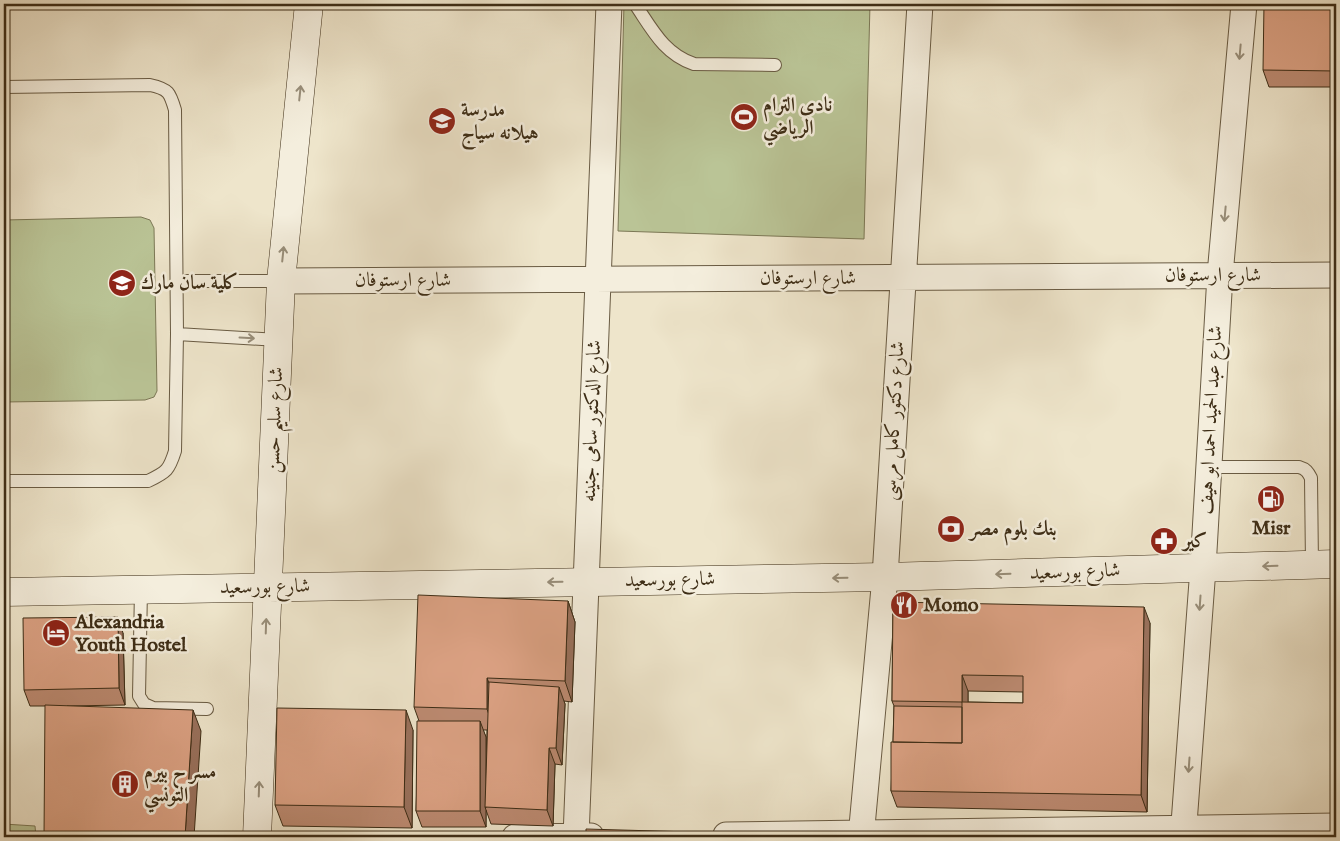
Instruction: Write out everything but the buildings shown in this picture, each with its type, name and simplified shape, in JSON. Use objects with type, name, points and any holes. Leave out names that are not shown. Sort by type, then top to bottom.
[{"type":"main road","name":"شارع سليم حسن","points":[[257,837],[281,281],[309,4]]},
{"type":"main road","name":"شارع بورسعيد","points":[[4,592],[885,577],[1324,565]]},
{"type":"street","name":"شارع الدكتور سامى جنينه","points":[[576,837],[609,4]]},
{"type":"street","name":"شارع دكتور كامل مرسى","points":[[861,835],[885,577],[920,4]]},
{"type":"street","name":"شارع عبد الحميد احمد ابو هيف","points":[[1184,833],[1203,568],[1220,275],[1244,4]]},
{"type":"street","name":"شارع ارستوفان","points":[[281,281],[1336,275]]},
{"type":"street","points":[[704,835],[1184,833],[1336,826]]},
{"type":"street","points":[[516,837],[615,836]]},
{"type":"lane","points":[[635,4],[664,45],[673,55],[682,60],[694,64],[775,65]]},
{"type":"lane","points":[[4,87],[150,85],[163,88],[171,95],[175,110],[177,281],[175,451],[170,465],[164,474],[148,481],[4,481]]},
{"type":"lane","points":[[177,281],[281,281]]},
{"type":"lane","points":[[177,334],[278,340]]},
{"type":"lane","points":[[1209,466],[1299,467],[1304,469],[1312,478],[1324,565]]},
{"type":"lane","points":[[140,589],[139,696],[144,704],[153,708],[207,709]]},
{"type":"green space","name":"نادي الترام الرياضي","points":[[624,4],[870,4],[864,239],[618,231]]},
{"type":"green space","points":[[141,217],[150,220],[154,228],[157,391],[154,397],[145,400],[4,402],[4,220]]},
{"type":"green space","points":[[4,824],[35,826],[36,837],[4,837]]},
{"type":"place","name":"نادي الترام الرياضي","points":[[744,117]]},
{"type":"place","name":"مدرسة هيلانه سياج","points":[[442,121]]},
{"type":"place","name":"كلية سان مارك","points":[[122,283]]},
{"type":"place","name":"Misr","points":[[1271,499]]},
{"type":"place","name":"بنك بلوم مصر","points":[[951,529]]},
{"type":"place","name":"كير","points":[[1164,541]]},
{"type":"place","name":"Momo","points":[[904,605]]},
{"type":"place","name":"Alexandria Youth Hostel","points":[[56,633]]},
{"type":"place","name":"مسر ح بيرم التونسي","points":[[125,784]]}]
